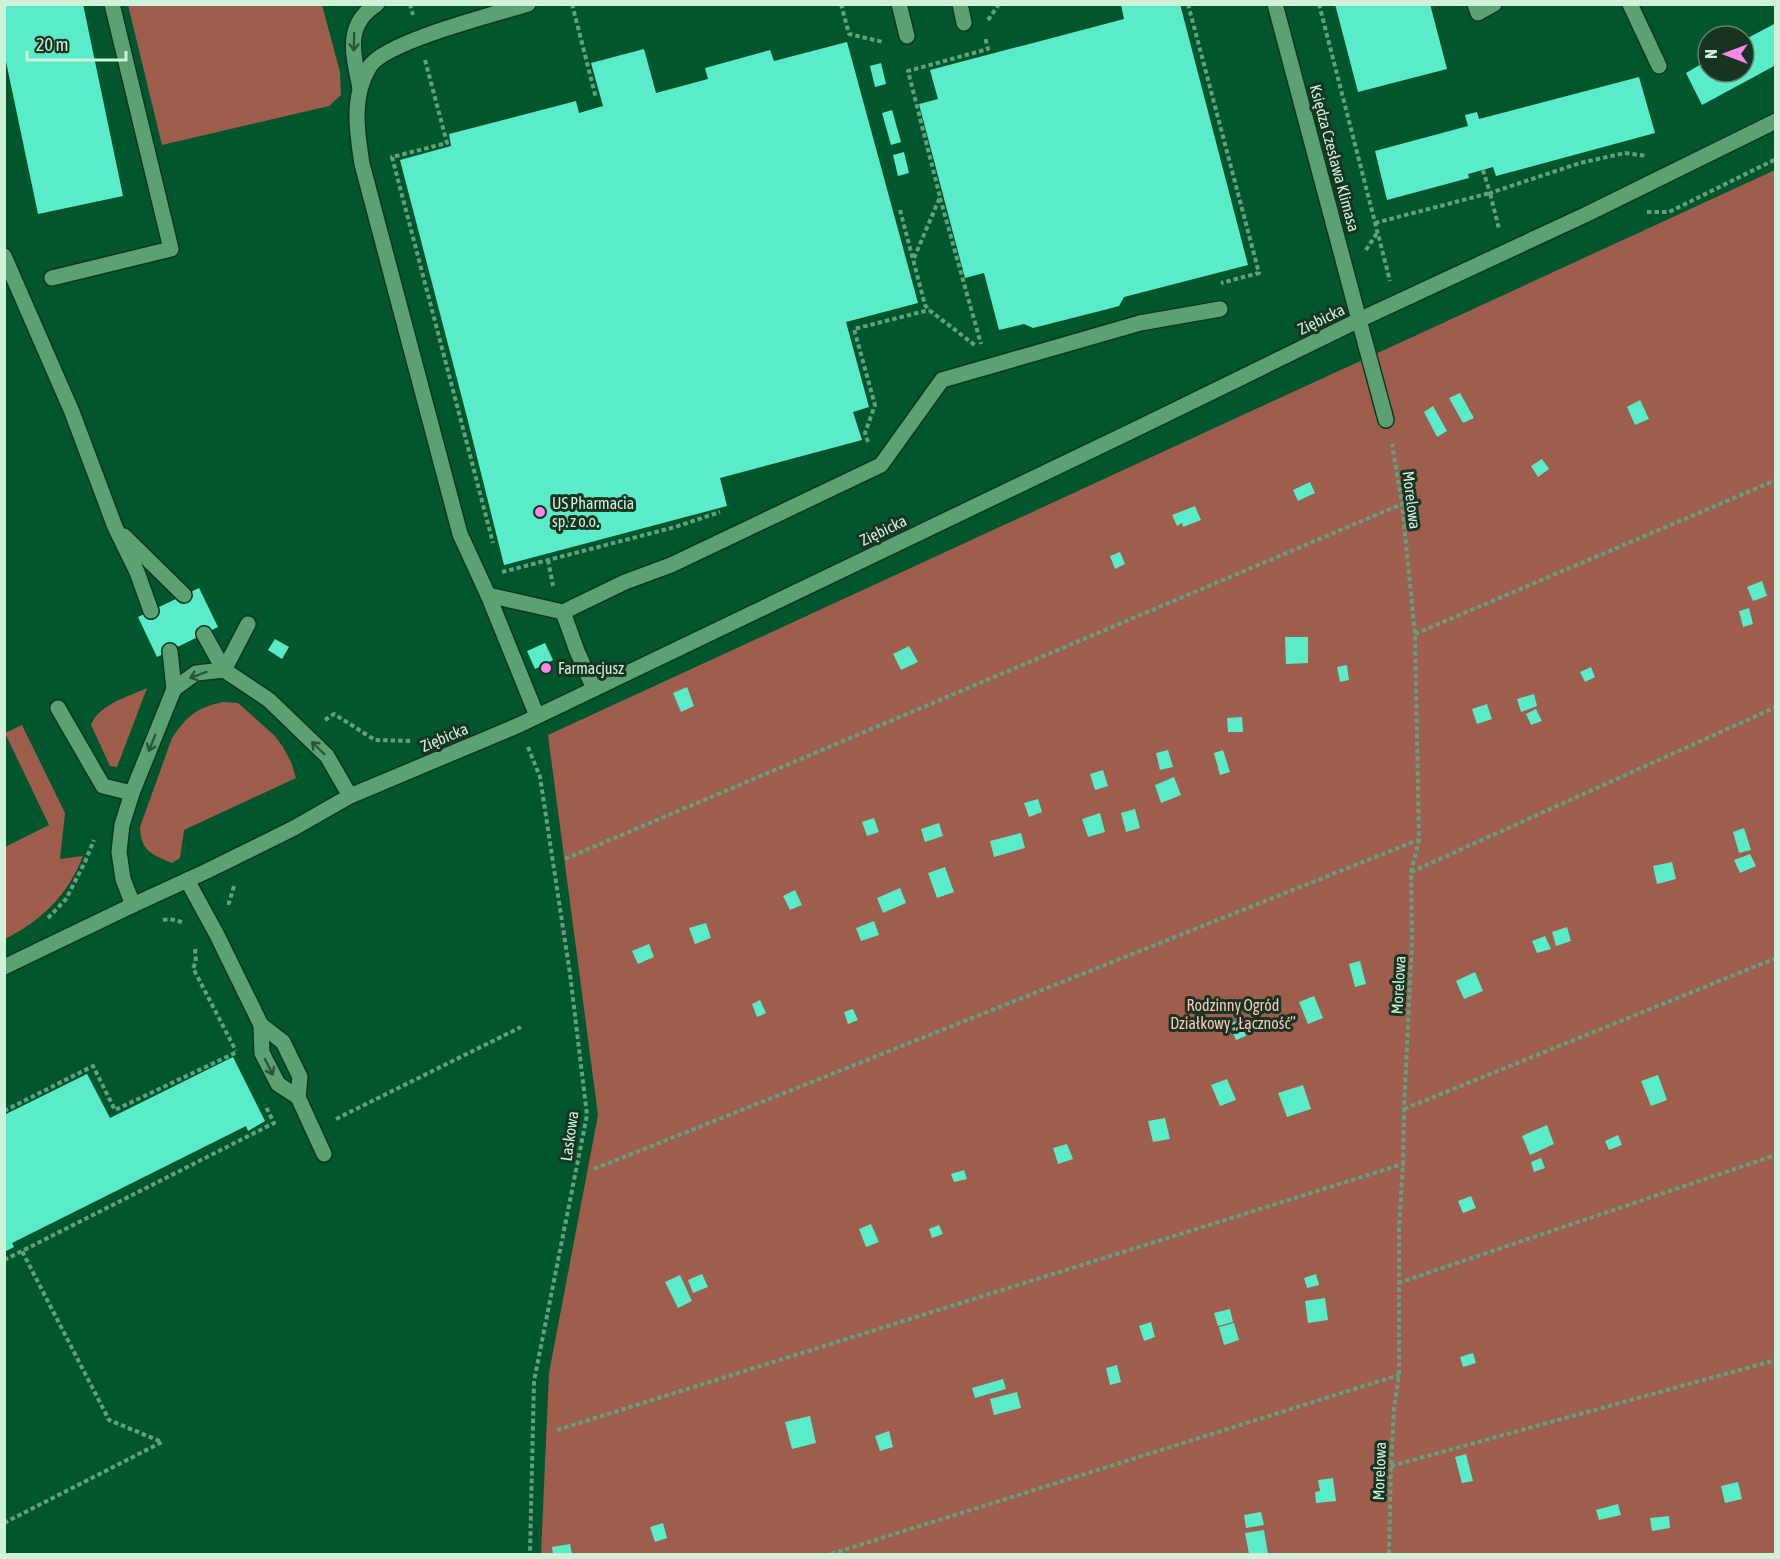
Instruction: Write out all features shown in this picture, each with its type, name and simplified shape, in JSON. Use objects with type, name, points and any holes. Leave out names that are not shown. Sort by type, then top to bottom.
[{"type":"street","points":[[51,278],[171,249],[112,4]]},
{"type":"street","points":[[360,88],[353,34],[377,4]]},
{"type":"street","points":[[528,4],[419,38],[382,54],[371,64],[360,88],[357,103],[357,131],[362,164],[460,534],[488,595],[537,716]]},
{"type":"street","points":[[899,4],[907,36]]},
{"type":"street","points":[[960,4],[964,23]]},
{"type":"street","name":"Księdza Czesława Klimasa","points":[[1275,4],[1386,420]]},
{"type":"street","points":[[1475,4],[1478,13],[1494,4]]},
{"type":"street","points":[[1630,4],[1659,66]]},
{"type":"street","name":"Ziębicka","points":[[4,967],[187,880],[350,796],[519,725],[1359,320],[1585,215],[1776,121]]},
{"type":"street","points":[[5,261],[72,412],[115,527],[137,572],[150,611]]},
{"type":"street","points":[[488,595],[564,612],[625,582],[671,565],[881,465],[942,380],[1140,323],[1220,309]]},
{"type":"street","points":[[115,527],[184,595]]},
{"type":"street","points":[[564,612],[577,651],[594,689]]},
{"type":"street","points":[[224,670],[248,624]]},
{"type":"street","points":[[204,634],[224,670],[269,700],[327,756],[350,796]]},
{"type":"street","points":[[134,904],[123,879],[119,852],[122,825],[132,793],[174,689],[170,651]]},
{"type":"street","points":[[174,689],[196,674],[224,670]]},
{"type":"street","points":[[58,708],[103,786],[132,793]]},
{"type":"street","points":[[187,880],[261,1025],[262,1053],[278,1084],[298,1097]]},
{"type":"street","points":[[261,1025],[283,1042],[300,1077],[298,1097],[324,1154]]},
{"type":"path","points":[[410,4],[447,143],[392,157],[495,550]]},
{"type":"path","points":[[572,4],[597,98]]},
{"type":"path","points":[[841,4],[849,34],[890,43]]},
{"type":"path","points":[[1188,4],[1259,273],[1214,285]]},
{"type":"path","points":[[1319,4],[1389,281],[1399,276]]},
{"type":"path","points":[[981,347],[908,71],[988,49],[982,28]]},
{"type":"path","points":[[909,59],[912,70]]},
{"type":"path","points":[[1375,223],[1490,193],[1580,163],[1625,153],[1653,156]]},
{"type":"path","points":[[1483,170],[1499,231]]},
{"type":"path","points":[[913,259],[940,197]]},
{"type":"path","points":[[900,210],[925,304],[929,310],[974,345],[981,347],[991,345]]},
{"type":"path","points":[[869,446],[865,433],[875,405],[854,329],[929,310]]},
{"type":"path","name":"Morelowa","points":[[1386,420],[1402,504],[1415,634],[1419,840],[1412,872],[1412,941],[1399,1229],[1399,1375],[1394,1409],[1389,1554]]},
{"type":"path","points":[[1415,634],[1776,480]]},
{"type":"path","points":[[565,859],[1402,504]]},
{"type":"path","points":[[501,572],[675,527],[724,511]]},
{"type":"path","points":[[548,560],[554,587]]},
{"type":"path","points":[[1412,872],[1776,707]]},
{"type":"path","points":[[305,735],[334,714],[375,740],[418,741]]},
{"type":"path","name":"Laskowa","points":[[519,725],[540,777],[570,975],[587,1115],[534,1381],[530,1554]]},
{"type":"path","points":[[594,1169],[1419,840]]},
{"type":"path","points":[[180,923],[183,928]]},
{"type":"path","points":[[191,942],[196,951],[196,962],[193,968],[242,1062]]},
{"type":"path","points":[[1404,1110],[1776,958]]},
{"type":"path","points":[[332,1111],[336,1120],[521,1027]]},
{"type":"path","points":[[4,1111],[93,1066],[115,1110],[237,1052]]},
{"type":"path","points":[[4,1260],[274,1123],[262,1101]]},
{"type":"path","points":[[1398,1283],[1776,1155]]},
{"type":"path","points":[[557,1430],[1403,1164]]},
{"type":"path","points":[[4,1523],[162,1442],[109,1420],[22,1251]]},
{"type":"path","points":[[1391,1466],[1776,1360]]},
{"type":"path","points":[[831,1554],[1399,1375]]},
{"type":"green space","points":[[128,5],[322,5],[340,72],[341,95],[329,106],[162,145]]},
{"type":"green space","name":"Rodzinny Ogród Działkowy „Łączność”","points":[[1775,170],[1775,1554],[541,1554],[549,1373],[598,1115],[548,735]]},
{"type":"green space","points":[[147,688],[117,767],[110,766],[91,725],[107,706]]},
{"type":"green space","points":[[223,702],[238,703],[275,736],[291,762],[296,778],[184,830],[180,858],[172,863],[158,857],[145,847],[140,827],[172,738],[193,714]]},
{"type":"green space","points":[[22,725],[65,813],[60,859],[83,856],[70,883],[52,905],[30,924],[5,939],[5,847],[49,825],[5,733]]},
{"type":"building","points":[[4,4],[83,4],[123,196],[38,214],[4,52]]},
{"type":"building","points":[[1121,4],[1180,4],[1248,265],[1124,297],[1119,306],[1104,310],[1033,328],[1024,324],[999,330],[984,273],[965,278],[919,104],[938,99],[930,70],[1124,19]]},
{"type":"building","points":[[1335,4],[1430,4],[1447,69],[1358,92]]},
{"type":"building","points":[[1776,23],[1776,65],[1756,76],[1756,34]]},
{"type":"building","points":[[847,42],[918,303],[846,322],[869,407],[853,412],[862,440],[720,478],[727,506],[504,565],[400,160],[451,146],[449,134],[576,101],[579,113],[603,106],[591,63],[644,49],[656,93],[708,79],[705,68],[770,50],[774,61]]},
{"type":"building","points":[[881,63],[886,84],[875,87],[870,66]]},
{"type":"building","points":[[1696,67],[1696,84],[1741,84],[1702,105],[1686,73]]},
{"type":"building","points":[[1639,77],[1655,133],[1496,176],[1493,167],[1468,174],[1469,178],[1387,200],[1375,151],[1468,126],[1465,115],[1477,112],[1479,119]]},
{"type":"building","points":[[892,110],[901,142],[891,145],[882,113]]},
{"type":"building","points":[[904,152],[909,173],[898,176],[893,155]]},
{"type":"building","points":[[1460,393],[1474,418],[1463,423],[1449,398]]},
{"type":"building","points":[[1640,400],[1649,419],[1635,425],[1627,407]]},
{"type":"building","points":[[1433,406],[1447,431],[1437,437],[1424,412]]},
{"type":"building","points":[[1542,459],[1549,469],[1538,477],[1531,466]]},
{"type":"building","points":[[1310,482],[1315,493],[1298,501],[1293,490]]},
{"type":"building","points":[[1195,506],[1201,520],[1183,527],[1182,523],[1177,526],[1172,515]]},
{"type":"building","points":[[1120,552],[1125,564],[1115,569],[1110,556]]},
{"type":"building","points":[[1762,581],[1767,596],[1753,601],[1747,587]]},
{"type":"building","points":[[199,588],[218,627],[157,657],[138,617]]},
{"type":"building","points":[[1749,608],[1753,624],[1743,627],[1739,611]]},
{"type":"building","points":[[1285,637],[1308,637],[1308,663],[1286,664]]},
{"type":"building","points":[[275,639],[289,647],[282,659],[268,650]]},
{"type":"building","points":[[545,643],[553,660],[535,669],[527,651]]},
{"type":"building","points":[[909,646],[918,662],[901,670],[893,654]]},
{"type":"building","points":[[1347,665],[1349,680],[1340,682],[1337,667]]},
{"type":"building","points":[[1591,667],[1595,677],[1585,682],[1580,672]]},
{"type":"building","points":[[687,687],[694,706],[681,712],[673,693]]},
{"type":"building","points":[[1534,694],[1537,706],[1521,712],[1517,699]]},
{"type":"building","points":[[1487,704],[1492,719],[1477,724],[1472,709]]},
{"type":"building","points":[[1536,709],[1542,721],[1531,725],[1526,714]]},
{"type":"building","points":[[1242,717],[1243,732],[1228,732],[1227,718]]},
{"type":"building","points":[[1168,750],[1173,767],[1160,770],[1156,753]]},
{"type":"building","points":[[1223,750],[1230,772],[1220,775],[1214,753]]},
{"type":"building","points":[[1103,770],[1108,786],[1095,790],[1090,774]]},
{"type":"building","points":[[1174,777],[1181,795],[1161,803],[1155,785]]},
{"type":"building","points":[[1038,799],[1042,812],[1029,817],[1024,803]]},
{"type":"building","points":[[1135,809],[1140,828],[1126,832],[1121,813]]},
{"type":"building","points":[[1100,813],[1105,832],[1088,837],[1082,819]]},
{"type":"building","points":[[874,818],[879,832],[867,836],[862,822]]},
{"type":"building","points":[[939,823],[943,836],[925,842],[921,829]]},
{"type":"building","points":[[1744,828],[1751,850],[1739,853],[1733,832]]},
{"type":"building","points":[[1021,833],[1025,848],[994,857],[990,841]]},
{"type":"building","points":[[1750,854],[1756,866],[1740,873],[1734,860]]},
{"type":"building","points":[[1672,862],[1676,879],[1657,884],[1653,866]]},
{"type":"building","points":[[945,867],[954,892],[937,898],[928,873]]},
{"type":"building","points":[[900,888],[906,903],[883,913],[877,898]]},
{"type":"building","points":[[795,890],[802,905],[790,910],[783,896]]},
{"type":"building","points":[[874,921],[879,935],[861,941],[856,928]]},
{"type":"building","points":[[706,923],[711,938],[695,944],[689,928]]},
{"type":"building","points":[[1567,927],[1571,941],[1556,946],[1552,932]]},
{"type":"building","points":[[1545,936],[1551,949],[1537,953],[1532,941]]},
{"type":"building","points":[[649,944],[654,957],[638,964],[632,951]]},
{"type":"building","points":[[1360,961],[1366,984],[1355,987],[1349,964]]},
{"type":"building","points":[[1475,972],[1483,991],[1464,999],[1456,981]]},
{"type":"building","points":[[1314,996],[1323,1018],[1308,1024],[1299,1002]]},
{"type":"building","points":[[760,1000],[766,1013],[757,1017],[752,1004]]},
{"type":"building","points":[[853,1009],[858,1020],[848,1024],[844,1012]]},
{"type":"building","points":[[1239,1020],[1246,1036],[1236,1040],[1229,1024]]},
{"type":"building","points":[[233,1057],[265,1121],[248,1131],[246,1126],[12,1243],[14,1247],[4,1252],[4,1115],[87,1074],[110,1118]]},
{"type":"building","points":[[1658,1075],[1667,1100],[1651,1106],[1641,1081]]},
{"type":"building","points":[[1227,1079],[1236,1100],[1220,1106],[1211,1085]]},
{"type":"building","points":[[1303,1085],[1311,1109],[1287,1117],[1278,1093]]},
{"type":"building","points":[[1165,1118],[1170,1139],[1153,1142],[1148,1121]]},
{"type":"building","points":[[1547,1125],[1554,1144],[1530,1155],[1522,1136]]},
{"type":"building","points":[[1618,1135],[1622,1145],[1609,1150],[1605,1141]]},
{"type":"building","points":[[1067,1144],[1073,1159],[1058,1164],[1053,1148]]},
{"type":"building","points":[[1541,1158],[1545,1168],[1534,1172],[1531,1162]]},
{"type":"building","points":[[964,1170],[967,1179],[954,1182],[951,1174]]},
{"type":"building","points":[[1471,1196],[1476,1208],[1463,1213],[1458,1201]]},
{"type":"building","points":[[871,1224],[879,1242],[866,1247],[859,1229]]},
{"type":"building","points":[[939,1225],[943,1234],[932,1238],[929,1229]]},
{"type":"building","points":[[702,1274],[708,1287],[693,1293],[688,1280]]},
{"type":"building","points":[[1316,1274],[1319,1285],[1307,1288],[1304,1278]]},
{"type":"building","points":[[680,1275],[692,1301],[678,1308],[665,1282]]},
{"type":"building","points":[[1325,1298],[1328,1320],[1308,1323],[1305,1301]]},
{"type":"building","points":[[1230,1309],[1233,1322],[1218,1326],[1214,1313]]},
{"type":"building","points":[[1151,1322],[1155,1337],[1144,1341],[1139,1326]]},
{"type":"building","points":[[1234,1323],[1239,1340],[1224,1345],[1219,1327]]},
{"type":"building","points":[[1473,1353],[1476,1363],[1463,1367],[1460,1357]]},
{"type":"building","points":[[1117,1365],[1121,1382],[1110,1385],[1106,1368]]},
{"type":"building","points":[[1003,1379],[1006,1389],[975,1398],[972,1388]]},
{"type":"building","points":[[1017,1392],[1021,1408],[994,1415],[990,1399]]},
{"type":"building","points":[[810,1416],[816,1443],[792,1449],[785,1422]]},
{"type":"building","points":[[889,1431],[893,1447],[880,1451],[875,1436]]},
{"type":"building","points":[[1466,1454],[1473,1481],[1462,1483],[1455,1457]]},
{"type":"building","points":[[1333,1478],[1336,1501],[1316,1503],[1315,1492],[1320,1491],[1318,1480]]},
{"type":"building","points":[[1738,1482],[1742,1499],[1725,1503],[1721,1486]]},
{"type":"building","points":[[1618,1504],[1621,1515],[1599,1520],[1596,1510]]},
{"type":"building","points":[[1261,1512],[1264,1525],[1246,1528],[1244,1515]]},
{"type":"building","points":[[1669,1516],[1670,1528],[1652,1531],[1650,1518]]},
{"type":"building","points":[[663,1523],[667,1538],[655,1542],[650,1527]]},
{"type":"building","points":[[1264,1530],[1268,1554],[1249,1554],[1245,1533]]},
{"type":"building","points":[[570,1544],[572,1554],[553,1554],[552,1547]]},
{"type":"place","name":"US Pharmacia sp. z o.o.","points":[[540,512]]},
{"type":"place","name":"Farmacjusz","points":[[546,668]]}]
